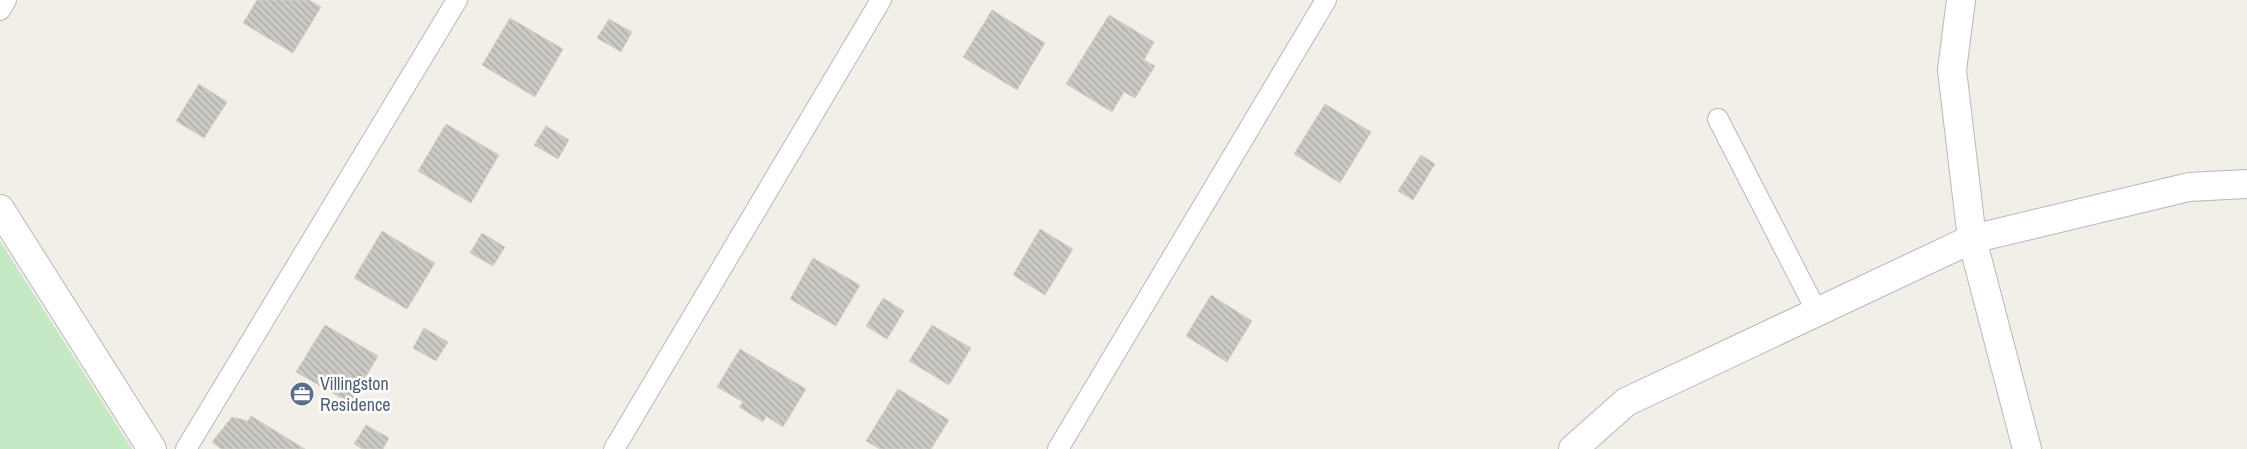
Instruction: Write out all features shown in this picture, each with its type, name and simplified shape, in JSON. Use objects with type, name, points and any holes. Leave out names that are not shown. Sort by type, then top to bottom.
[{"type":"street","points":[[1961,0],[1952,70],[1972,239],[2027,449]]},
{"type":"street","points":[[1572,449],[1626,402],[1972,239],[2189,187],[2247,184]]},
{"type":"street","points":[[0,209],[152,449]]},
{"type":"lane","points":[[0,10],[6,0]]},
{"type":"lane","points":[[186,449],[457,0]]},
{"type":"lane","points":[[614,449],[881,0]]},
{"type":"lane","points":[[1058,449],[1326,0]]},
{"type":"lane","points":[[1718,119],[1817,312]]},
{"type":"green space","points":[[0,241],[132,449],[0,449]]},
{"type":"building","points":[[257,0],[309,0],[321,7],[293,53],[243,23]]},
{"type":"building","points":[[992,10],[1045,43],[1017,90],[963,57]]},
{"type":"building","points":[[1109,15],[1154,42],[1144,60],[1155,66],[1135,98],[1124,92],[1112,112],[1066,84]]},
{"type":"building","points":[[510,18],[563,49],[535,97],[482,65]]},
{"type":"building","points":[[609,19],[632,32],[621,52],[597,38]]},
{"type":"building","points":[[199,84],[227,102],[204,138],[176,121]]},
{"type":"building","points":[[1325,104],[1371,132],[1340,183],[1294,154]]},
{"type":"building","points":[[446,124],[499,155],[471,203],[418,171]]},
{"type":"building","points":[[546,126],[569,140],[558,159],[534,145]]},
{"type":"building","points":[[1421,155],[1435,164],[1413,200],[1398,191]]},
{"type":"building","points":[[1040,229],[1073,249],[1045,295],[1013,275]]},
{"type":"building","points":[[382,231],[435,263],[407,309],[354,278]]},
{"type":"building","points":[[482,233],[505,247],[493,266],[470,253]]},
{"type":"building","points":[[813,258],[860,285],[836,326],[790,299]]},
{"type":"building","points":[[1211,295],[1252,321],[1227,362],[1186,336]]},
{"type":"building","points":[[883,298],[904,311],[887,339],[866,326]]},
{"type":"building","points":[[325,325],[378,356],[350,403],[296,372]]},
{"type":"building","points":[[932,325],[971,348],[949,385],[909,361]]},
{"type":"building","points":[[424,328],[448,342],[436,361],[413,348]]},
{"type":"building","points":[[740,349],[806,389],[783,427],[766,416],[763,422],[739,407],[743,402],[717,387]]},
{"type":"building","points":[[898,389],[949,420],[931,449],[880,449],[866,441]]},
{"type":"building","points":[[251,416],[305,449],[221,449],[212,442],[232,417],[248,421]]},
{"type":"building","points":[[366,425],[389,438],[383,449],[362,449],[354,444]]},
{"type":"place","name":"Villingston Residence","points":[[302,394]]}]
